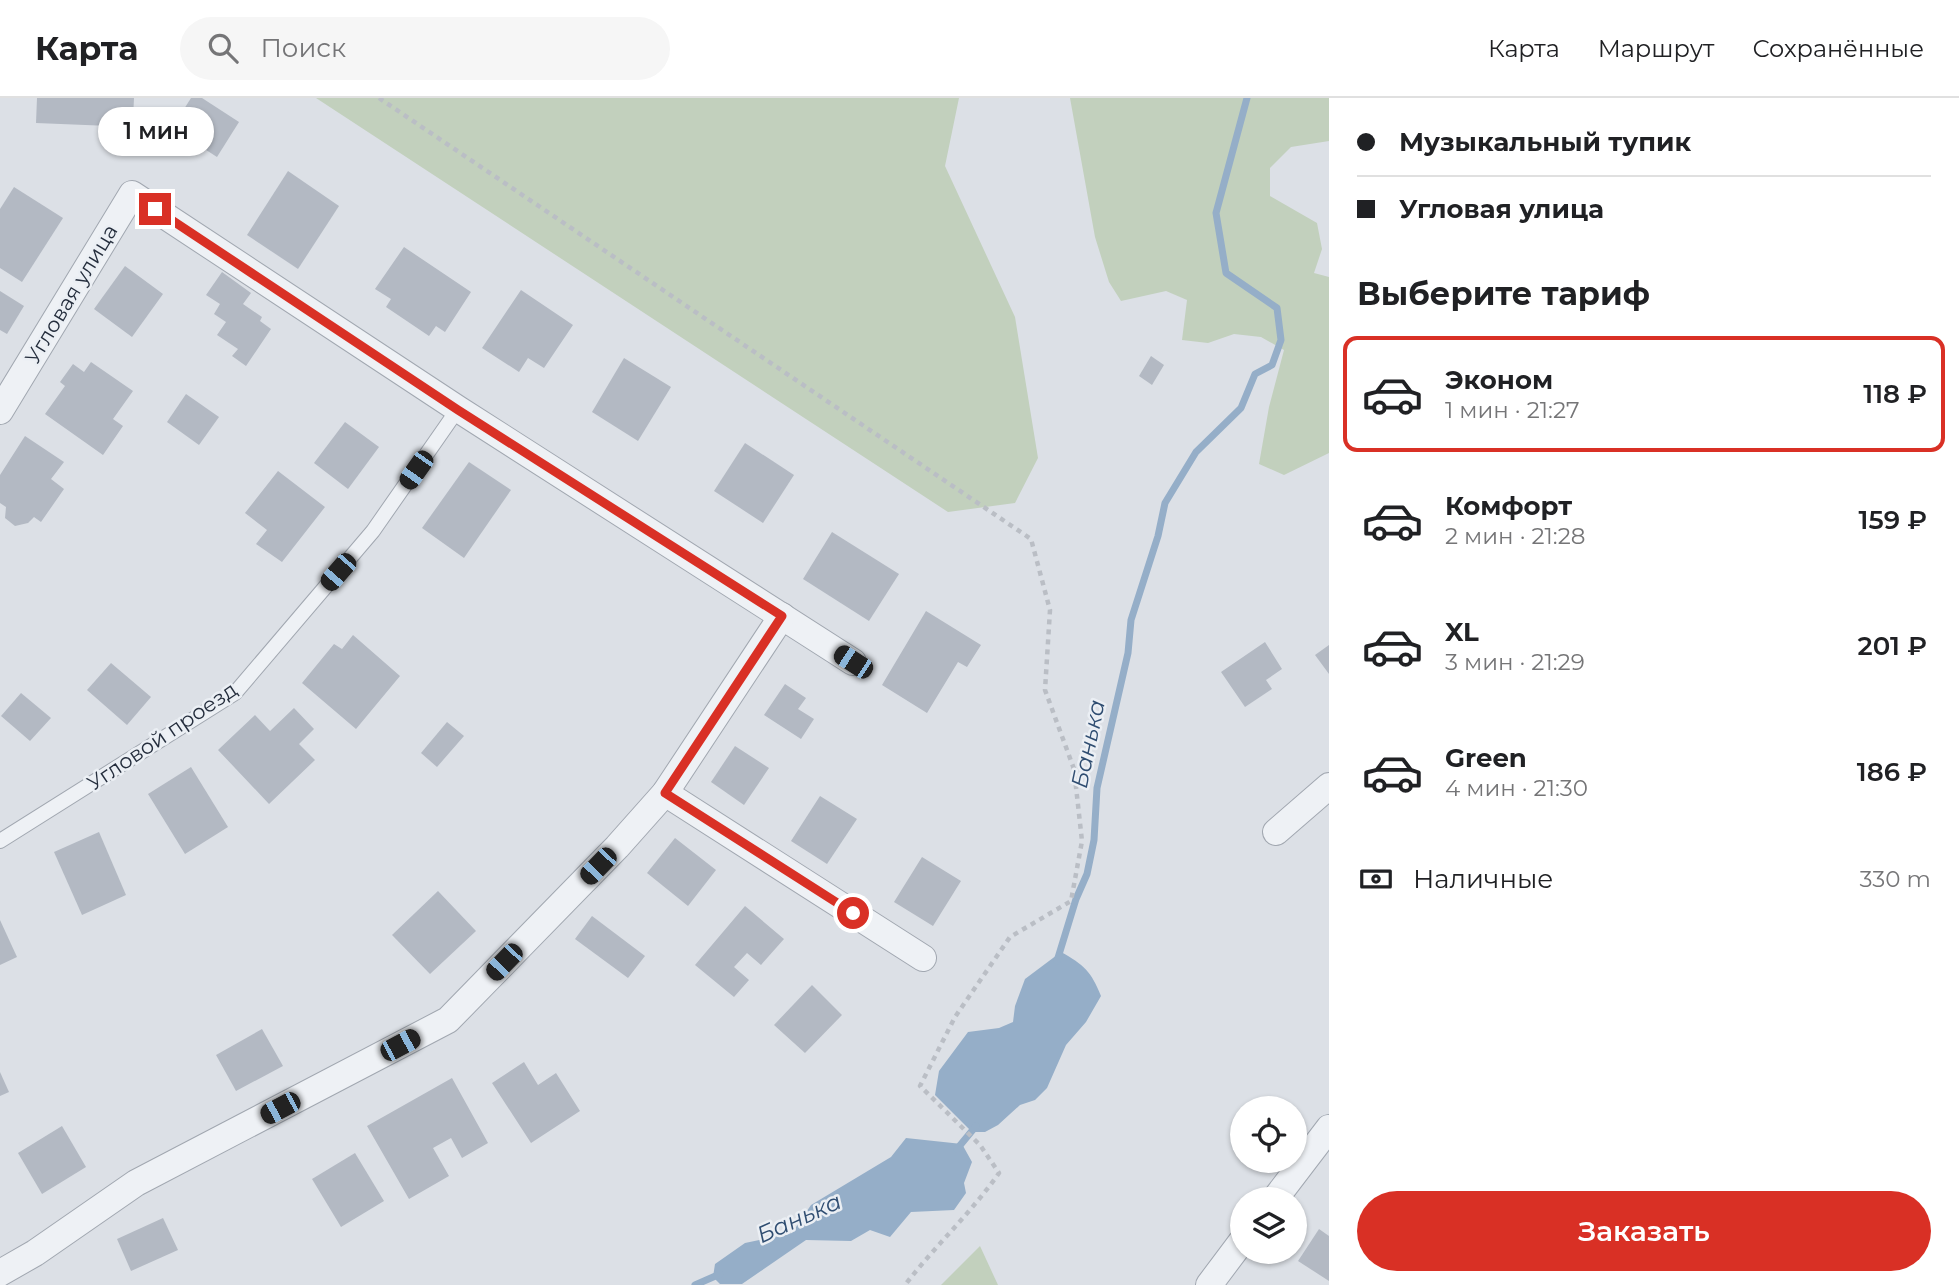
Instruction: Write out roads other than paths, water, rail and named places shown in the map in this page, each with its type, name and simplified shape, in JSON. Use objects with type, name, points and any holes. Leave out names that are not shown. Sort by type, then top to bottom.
[{"type":"street","name":"Угловая улица","points":[[0,411],[132,194],[458,410],[853,662]]},
{"type":"street","points":[[0,1273],[35,1253],[136,1182],[448,1020],[617,847],[665,793],[782,616]]},
{"type":"street","points":[[1276,832],[1329,786]]},
{"type":"street","points":[[665,793],[923,958]]},
{"type":"street","points":[[1284,1187],[1329,1128]]},
{"type":"street","points":[[1209,1285],[1230,1257]]},
{"type":"lane","name":"Угловой проезд","points":[[0,841],[235,693],[373,531],[458,410]]},
{"type":"water","points":[[1061,952],[1086,970],[1101,996],[1086,1022],[1066,1045],[1047,1088],[1035,1100],[1020,1105],[998,1125],[985,1132],[972,1132],[935,1095],[939,1071],[968,1032],[999,1028],[1013,1022],[1015,1006],[1025,979]]},
{"type":"water","points":[[906,1138],[962,1144],[972,1162],[964,1183],[966,1193],[954,1210],[911,1212],[890,1237],[870,1230],[851,1241],[806,1240],[742,1284],[720,1284],[713,1277],[715,1264],[745,1243],[792,1233],[811,1205],[891,1157]]},
{"type":"waterway","name":"Банька","points":[[1057,961],[1076,899],[1087,874],[1094,840],[1097,788],[1128,653],[1131,620],[1158,536],[1165,503],[1196,452],[1241,408],[1255,374],[1272,365],[1281,340],[1277,308],[1226,273],[1216,213],[1247,98]]},
{"type":"waterway","name":"Банька","points":[[957,1149],[976,1126]]},
{"type":"waterway","name":"Банька","points":[[695,1285],[720,1274]]}]
